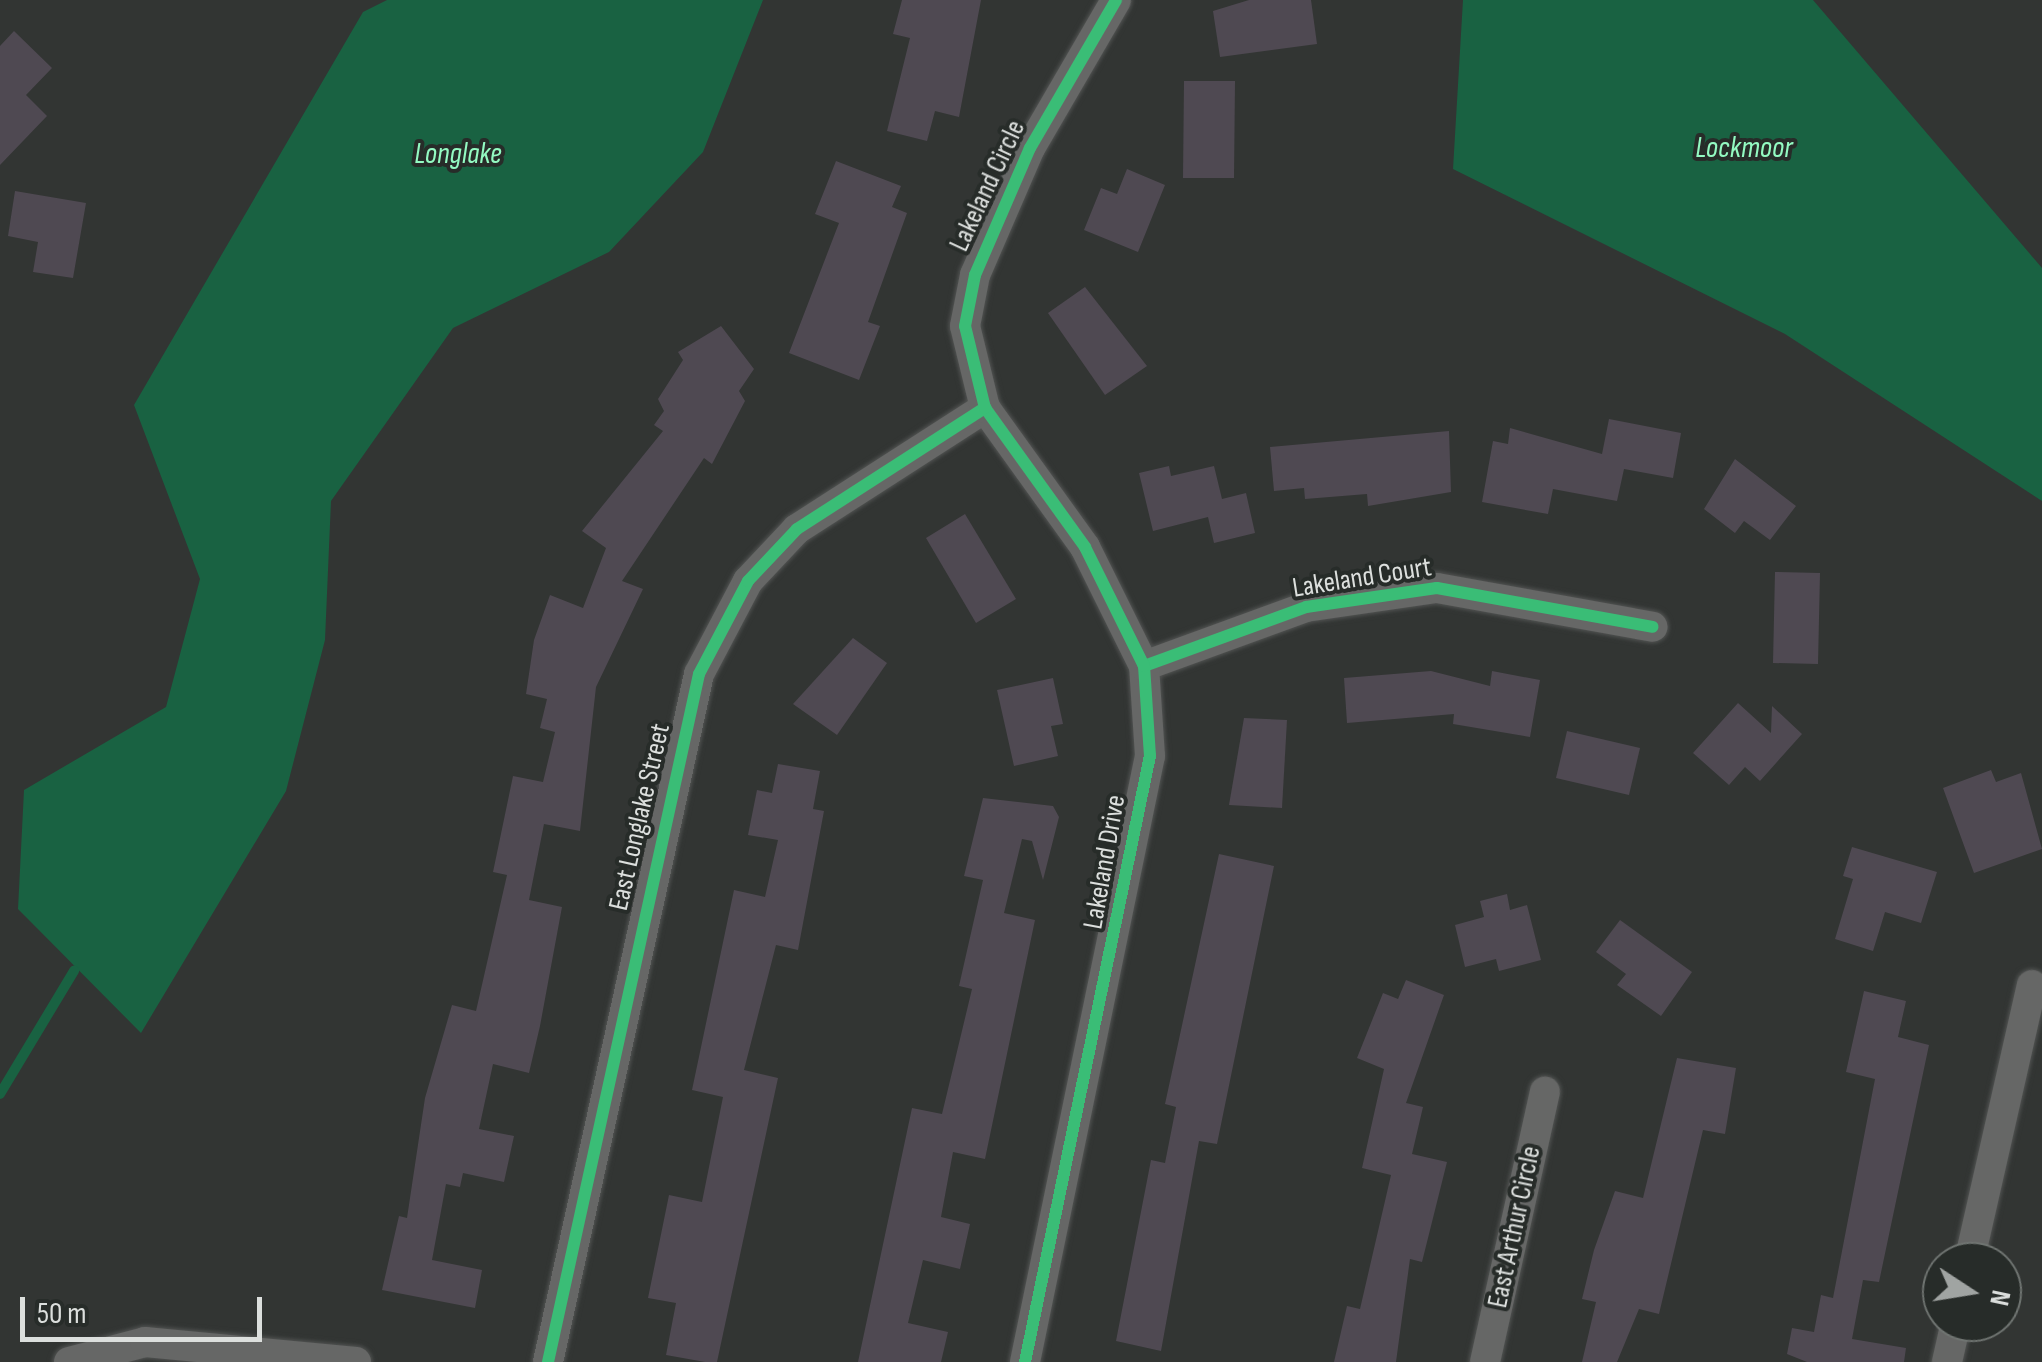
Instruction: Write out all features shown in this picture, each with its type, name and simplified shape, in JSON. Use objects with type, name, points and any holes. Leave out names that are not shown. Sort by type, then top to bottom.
[{"type":"street","name":"Lakeland Circle","points":[[985,408],[964,326],[975,275],[1030,148],[1116,0]]},
{"type":"street","name":"Lakeland Drive","points":[[985,408],[1085,547],[1144,666],[1147,774],[1025,1362]]},
{"type":"street","name":"East Longlake Street","points":[[548,1362],[698,674],[748,581],[797,529],[985,408]]},
{"type":"street","name":"Lakeland Court","points":[[1144,666],[1306,606],[1437,588],[1653,627]]},
{"type":"street","points":[[1974,1242],[2032,984]]},
{"type":"street","name":"East Arthur Circle","points":[[1485,1362],[1544,1092]]},
{"type":"street","points":[[69,1362],[145,1342],[356,1362]]},
{"type":"water","name":"Longlake","points":[[387,0],[763,0],[703,152],[609,252],[453,328],[331,501],[325,640],[286,791],[141,1033],[18,909],[24,790],[166,707],[200,579],[134,405],[363,12]]},
{"type":"water","name":"Lockmoor","points":[[1463,0],[1813,0],[2042,268],[2042,501],[1785,334],[1453,169]]},
{"type":"building","points":[[902,0],[981,0],[959,117],[935,111],[927,141],[887,131],[910,38],[893,34]]},
{"type":"building","points":[[1249,0],[1311,0],[1317,44],[1220,57],[1213,11]]},
{"type":"building","points":[[14,31],[52,68],[26,95],[47,116],[0,165],[0,46]]},
{"type":"building","points":[[1184,81],[1235,81],[1234,178],[1183,178]]},
{"type":"building","points":[[836,161],[901,186],[892,207],[907,213],[868,322],[880,326],[859,380],[789,353],[839,223],[815,214]]},
{"type":"building","points":[[1127,169],[1165,185],[1138,252],[1084,230],[1101,188],[1117,194]]},
{"type":"building","points":[[15,191],[86,203],[73,278],[33,272],[38,242],[8,236]]},
{"type":"building","points":[[1085,287],[1147,366],[1105,395],[1048,313]]},
{"type":"building","points":[[721,326],[754,369],[739,391],[745,401],[712,464],[704,458],[622,581],[643,589],[596,687],[580,831],[544,824],[529,900],[562,907],[540,1026],[529,1073],[493,1064],[479,1129],[514,1136],[504,1182],[463,1173],[460,1187],[446,1184],[432,1260],[482,1270],[475,1308],[382,1290],[399,1216],[407,1218],[425,1098],[452,1005],[476,1011],[507,875],[493,872],[513,776],[543,782],[555,732],[540,728],[547,699],[526,694],[534,640],[550,595],[583,608],[606,548],[582,531],[663,431],[654,425],[664,411],[658,399],[683,360],[678,352]]},
{"type":"building","points":[[1609,419],[1681,433],[1673,478],[1624,469],[1617,501],[1553,489],[1548,514],[1482,502],[1493,441],[1508,444],[1510,428],[1602,454]]},
{"type":"building","points":[[1449,431],[1451,492],[1368,506],[1367,494],[1305,499],[1304,488],[1274,491],[1270,447]]},
{"type":"building","points":[[1735,459],[1796,506],[1770,540],[1744,521],[1735,533],[1704,509]]},
{"type":"building","points":[[1169,466],[1171,476],[1214,466],[1222,499],[1246,493],[1255,533],[1214,543],[1208,517],[1153,531],[1139,473]]},
{"type":"building","points":[[965,514],[1016,599],[976,623],[926,538]]},
{"type":"building","points":[[1775,572],[1820,573],[1818,664],[1773,663]]},
{"type":"building","points":[[853,638],[887,663],[837,735],[793,704]]},
{"type":"building","points":[[1431,671],[1490,686],[1492,671],[1540,680],[1530,737],[1453,724],[1454,714],[1347,723],[1344,678]]},
{"type":"building","points":[[1053,678],[1063,724],[1051,726],[1058,756],[1014,766],[997,690]]},
{"type":"building","points":[[1738,703],[1771,733],[1772,706],[1802,734],[1760,781],[1745,767],[1729,785],[1693,753]]},
{"type":"building","points":[[1244,718],[1287,720],[1282,808],[1229,805]]},
{"type":"building","points":[[1567,731],[1640,748],[1629,795],[1556,778]]},
{"type":"building","points":[[778,764],[820,771],[813,809],[824,811],[798,950],[776,945],[744,1070],[778,1078],[717,1362],[705,1362],[666,1355],[676,1303],[648,1298],[669,1195],[702,1202],[723,1097],[692,1090],[734,890],[765,897],[778,840],[748,835],[757,790],[772,793]]},
{"type":"building","points":[[1991,770],[1996,782],[2021,773],[2042,849],[1974,873],[1943,788]]},
{"type":"building","points":[[983,798],[1053,806],[1059,817],[1043,880],[1032,841],[1022,839],[1004,913],[1035,920],[985,1159],[953,1152],[941,1217],[970,1224],[960,1269],[923,1260],[908,1323],[948,1332],[941,1362],[858,1362],[912,1108],[942,1114],[972,989],[959,986],[983,880],[964,876]]},
{"type":"building","points":[[1852,847],[1937,872],[1921,923],[1885,912],[1873,951],[1835,939],[1853,879],[1843,876]]},
{"type":"building","points":[[1219,854],[1274,866],[1217,1144],[1199,1141],[1161,1351],[1116,1341],[1151,1160],[1165,1163],[1176,1107],[1165,1104]]},
{"type":"building","points":[[1507,894],[1510,910],[1527,905],[1541,960],[1499,971],[1496,959],[1465,967],[1455,925],[1484,917],[1480,901]]},
{"type":"building","points":[[1620,920],[1692,972],[1661,1016],[1617,985],[1626,974],[1596,952]]},
{"type":"building","points":[[1406,980],[1444,995],[1406,1103],[1423,1107],[1412,1154],[1447,1162],[1422,1262],[1410,1259],[1396,1362],[1334,1362],[1347,1306],[1360,1309],[1391,1175],[1362,1168],[1384,1069],[1357,1058],[1383,993],[1398,999]]},
{"type":"building","points":[[1864,991],[1906,1001],[1898,1037],[1929,1045],[1879,1282],[1863,1280],[1852,1339],[1906,1348],[1904,1362],[1807,1362],[1787,1354],[1792,1328],[1814,1332],[1821,1295],[1833,1298],[1875,1079],[1846,1072]]},
{"type":"building","points":[[1677,1058],[1736,1068],[1725,1134],[1703,1130],[1659,1314],[1639,1309],[1617,1362],[1582,1362],[1596,1302],[1582,1299],[1594,1250],[1615,1191],[1643,1198]]},
{"type":"waterway","points":[[0,1094],[74,971]]},
{"type":"cycle path","points":[[1025,1362],[1150,756],[1144,666],[1085,547],[985,408],[965,326],[975,275],[1030,148],[1116,0]]},
{"type":"cycle path","points":[[548,1362],[699,674],[748,581],[797,529],[985,408]]},
{"type":"cycle path","points":[[1144,666],[1306,607],[1437,588],[1653,627]]}]
